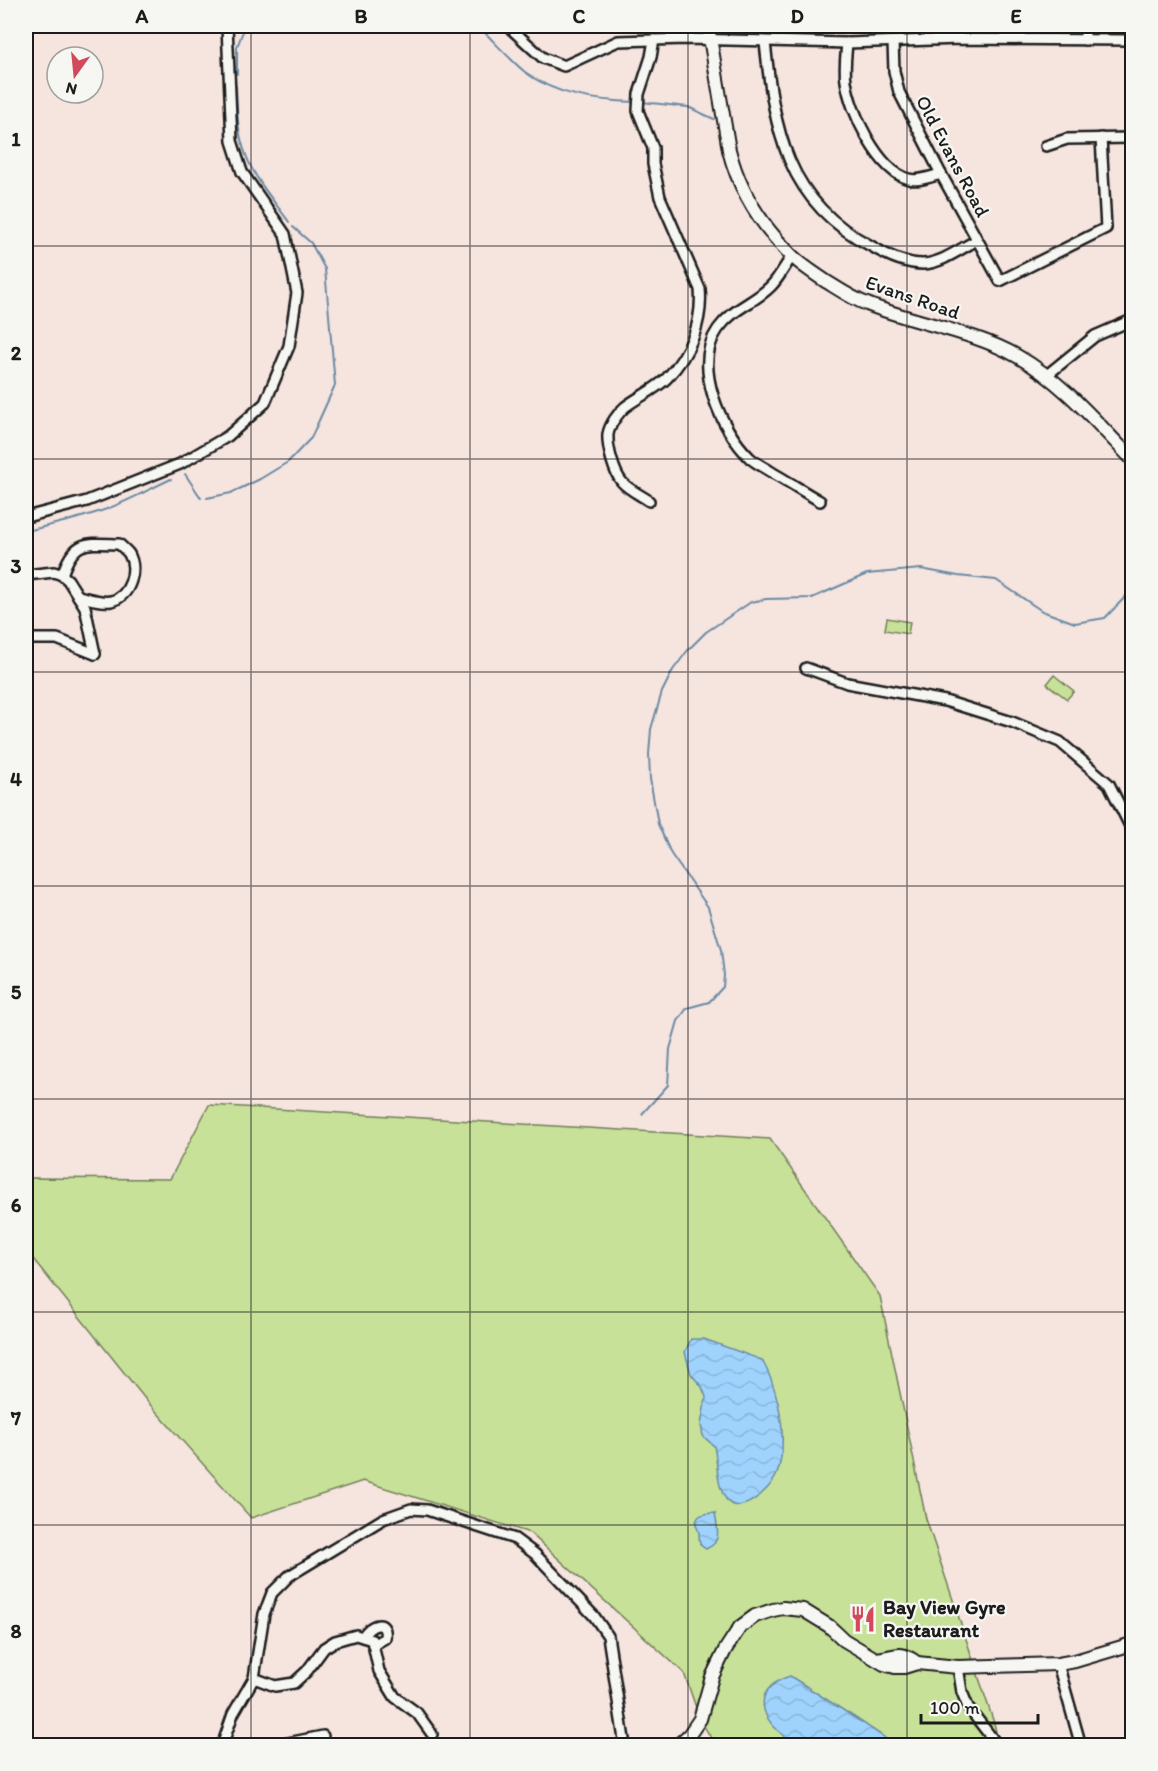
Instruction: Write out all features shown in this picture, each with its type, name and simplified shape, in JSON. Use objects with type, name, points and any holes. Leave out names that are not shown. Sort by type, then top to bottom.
[{"type":"street","points":[[26,517],[87,501],[180,464],[228,436],[265,403],[289,346],[297,293],[285,234],[242,172],[232,141],[227,26]]},
{"type":"street","points":[[508,26],[543,58],[564,66],[618,41],[686,39],[847,43],[958,39],[1132,40]]},
{"type":"street","name":"Evans Road","points":[[708,26],[733,165],[746,195],[764,225],[792,256],[844,293],[867,304],[980,340],[1016,355],[1047,375],[1082,407],[1132,459]]},
{"type":"street","points":[[958,26],[958,39]]},
{"type":"street","points":[[1085,26],[1085,40]]},
{"type":"street","points":[[649,501],[623,484],[618,476],[612,462],[608,434],[615,418],[624,408],[666,378],[682,359],[699,321],[701,305],[700,289],[660,197],[653,164],[653,148],[638,102],[654,40]]},
{"type":"street","points":[[765,42],[775,117],[786,155],[804,188],[834,222],[846,232],[882,252],[904,261],[922,264],[936,261],[977,240]]},
{"type":"street","name":"Old Evans Road","points":[[893,42],[894,71],[899,92],[1000,281],[1106,228],[1101,138]]},
{"type":"street","points":[[847,43],[846,80],[855,114],[874,149],[895,174],[912,180],[941,174]]},
{"type":"street","points":[[1046,146],[1067,139],[1132,138]]},
{"type":"street","points":[[792,256],[773,285],[763,294],[731,313],[717,331],[710,351],[708,378],[717,409],[728,431],[751,459],[820,501]]},
{"type":"street","points":[[1047,375],[1095,336],[1132,320]]},
{"type":"street","points":[[62,575],[67,561],[76,548],[91,543],[119,544],[129,554],[133,570],[130,586],[114,601],[78,596]]},
{"type":"street","points":[[26,574],[54,572],[68,580],[85,607],[95,654],[57,639],[26,639]]},
{"type":"street","points":[[806,668],[847,683],[945,701],[1012,722],[1060,742],[1109,784],[1132,830]]},
{"type":"street","points":[[222,1746],[233,1714],[254,1678],[264,1614],[272,1593],[289,1576],[383,1519],[411,1509],[427,1510],[515,1539],[535,1554],[594,1616],[608,1636],[625,1746]]},
{"type":"street","points":[[677,1746],[689,1736],[700,1719],[712,1677],[725,1650],[740,1627],[755,1616],[773,1610],[783,1608],[803,1610],[829,1626],[844,1640],[876,1659],[906,1655],[917,1663],[958,1667],[1058,1664],[1132,1644]]},
{"type":"street","points":[[363,1637],[366,1630],[372,1626],[378,1624],[383,1626],[386,1631],[385,1638],[373,1645]]},
{"type":"street","points":[[254,1678],[275,1686],[294,1683],[307,1671],[324,1648],[335,1641],[357,1635],[372,1640],[379,1671],[395,1697],[417,1713],[432,1734]]},
{"type":"street","points":[[1058,1664],[1081,1746]]},
{"type":"street","points":[[958,1667],[962,1692],[968,1707],[998,1746]]},
{"type":"street","points":[[272,1746],[323,1736]]},
{"type":"green space","points":[[887,618],[910,622],[908,634],[885,630]]},
{"type":"green space","points":[[1054,675],[1074,691],[1067,699],[1047,684]]},
{"type":"green space","points":[[209,1105],[770,1139],[880,1296],[926,1519],[994,1723],[999,1745],[715,1745],[700,1719],[684,1673],[530,1533],[363,1481],[251,1518],[146,1400],[26,1250],[26,1178],[170,1179]]},
{"type":"water","points":[[691,1339],[704,1339],[762,1360],[771,1380],[782,1426],[780,1463],[773,1482],[754,1500],[746,1504],[738,1506],[726,1499],[719,1480],[714,1446],[703,1436],[701,1425],[706,1397],[702,1387],[691,1374],[685,1352]]},
{"type":"water","points":[[715,1513],[717,1538],[715,1543],[706,1549],[701,1546],[696,1520],[702,1515]]},
{"type":"water","points":[[790,1676],[884,1737],[892,1745],[798,1746],[792,1743],[768,1719],[763,1702],[770,1687]]},
{"type":"waterway","points":[[237,74],[237,47],[245,26]]},
{"type":"waterway","points":[[478,26],[525,72],[550,87],[578,96],[636,102]]},
{"type":"waterway","points":[[236,86],[239,130],[246,155],[260,182],[289,222]]},
{"type":"waterway","points":[[642,102],[688,107],[714,119]]},
{"type":"waterway","points":[[207,498],[231,493],[288,462],[311,438],[335,385],[325,269],[311,243],[293,227]]},
{"type":"waterway","points":[[185,474],[201,498]]},
{"type":"waterway","points":[[26,531],[108,509],[171,479]]},
{"type":"waterway","points":[[642,1114],[668,1085],[670,1049],[678,1021],[687,1008],[709,1002],[723,987],[721,950],[708,907],[671,854],[658,824],[650,779],[651,729],[662,692],[673,670],[688,650],[706,632],[751,602],[766,599],[812,598],[867,574],[921,569],[996,580],[1042,611],[1075,623],[1105,618],[1132,590]]},
{"type":"place","name":"Bay View Gyre Restaurant","points":[[863,1619]]}]
